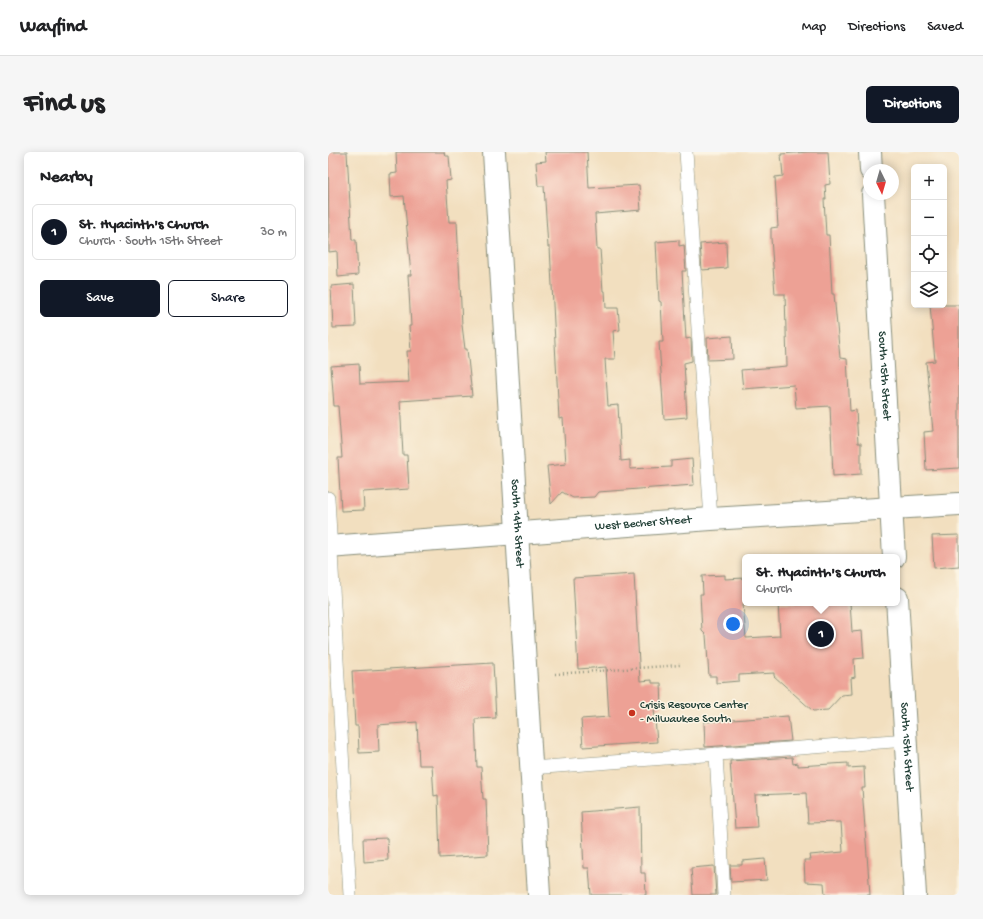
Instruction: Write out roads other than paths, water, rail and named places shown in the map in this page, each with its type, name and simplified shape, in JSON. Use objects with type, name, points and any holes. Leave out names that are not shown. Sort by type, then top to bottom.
[{"type":"street","name":"South 14th Street","points":[[494,152],[539,895]]},
{"type":"street","points":[[870,152],[871,164]]},
{"type":"street","name":"South 15th Street","points":[[873,200],[894,554]]},
{"type":"street","name":"West Becher Street","points":[[330,547],[711,519],[959,504]]},
{"type":"street","name":"South 15th Street","points":[[898,606],[907,740],[915,895]]},
{"type":"lane","points":[[686,152],[711,519]]},
{"type":"lane","points":[[328,498],[350,895]]},
{"type":"lane","points":[[531,768],[907,740]]},
{"type":"lane","points":[[716,754],[724,895]]},
{"type":"place","name":"St. Hyacinth's Church","points":[[821,634]]},
{"type":"place","name":"Crisis Resource Center - Milwaukee South","points":[[632,713]]}]
